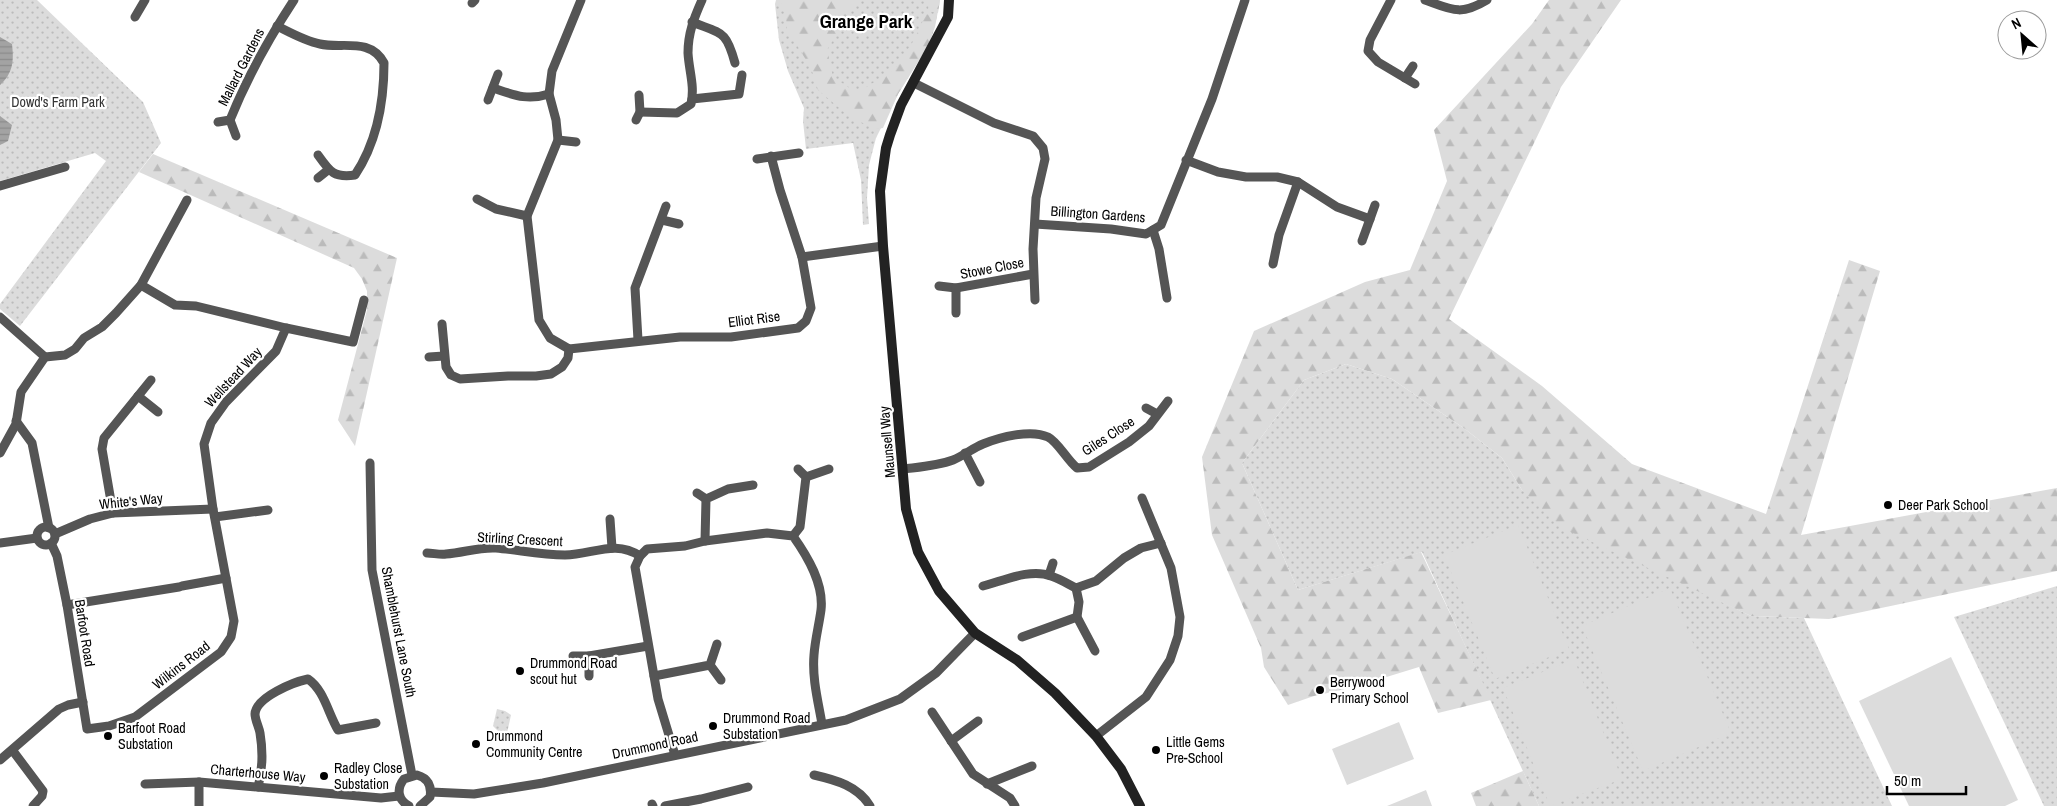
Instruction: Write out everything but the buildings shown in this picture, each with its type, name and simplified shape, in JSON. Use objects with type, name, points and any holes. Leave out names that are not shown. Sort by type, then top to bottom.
[{"type":"street","points":[[135,17],[145,0]]},
{"type":"street","name":"Mallard Gardens","points":[[236,136],[230,120],[243,89],[277,26],[294,0]]},
{"type":"street","points":[[442,324],[446,367],[451,375],[460,379],[552,374],[562,367],[568,358],[570,349],[550,338],[539,320],[527,216],[558,140],[556,120],[549,94],[552,71],[581,0]]},
{"type":"street","points":[[638,95],[638,116],[677,113],[691,104],[694,91],[688,54],[692,22],[702,0]]},
{"type":"street","name":"Maunsell Way","points":[[949,0],[948,17],[901,106],[886,148],[880,191],[906,509],[918,552],[939,591],[976,633],[1017,660],[1055,693],[1096,736],[1121,769],[1140,806]]},
{"type":"street","name":"Billington Gardens","points":[[914,83],[994,123],[1033,136],[1042,148],[1045,159],[1036,198],[1035,224],[1111,229],[1146,234],[1161,225],[1212,99],[1245,0]]},
{"type":"street","points":[[1391,0],[1370,40],[1368,51],[1378,62],[1415,84]]},
{"type":"street","points":[[1425,0],[1454,10],[1472,10],[1487,0]]},
{"type":"street","points":[[692,22],[726,36],[735,62]]},
{"type":"street","name":"Mallard Gardens","points":[[277,26],[299,38],[321,45],[352,44],[374,51],[381,56],[384,63],[380,118],[361,166],[355,175],[342,177],[328,170]]},
{"type":"street","points":[[1404,78],[1413,66]]},
{"type":"street","points":[[488,100],[498,74]]},
{"type":"street","points":[[692,100],[739,94],[742,75]]},
{"type":"street","points":[[493,88],[521,97],[536,98],[549,94]]},
{"type":"street","name":"Mallard Gardens","points":[[218,122],[230,120]]},
{"type":"street","points":[[558,140],[576,142]]},
{"type":"street","points":[[757,159],[799,153]]},
{"type":"street","points":[[318,155],[328,170],[318,178]]},
{"type":"street","name":"Elliot Rise","points":[[570,349],[638,340],[680,337],[731,337],[798,328],[806,321],[811,308],[802,257],[771,156]]},
{"type":"street","points":[[1186,160],[1218,172],[1246,177],[1277,177],[1298,182],[1337,207],[1370,219]]},
{"type":"street","points":[[0,186],[66,167]]},
{"type":"street","points":[[1274,264],[1279,235],[1298,182]]},
{"type":"street","points":[[477,199],[495,212],[527,216]]},
{"type":"street","points":[[0,317],[45,357],[65,355],[75,349],[84,338],[102,327],[141,285],[186,200]]},
{"type":"street","points":[[1362,241],[1375,205]]},
{"type":"street","points":[[638,340],[635,288],[666,206]]},
{"type":"street","points":[[662,220],[679,224]]},
{"type":"street","name":"Stowe Close","points":[[1035,224],[1033,274],[1035,300]]},
{"type":"street","points":[[1152,230],[1158,249],[1167,298]]},
{"type":"street","points":[[802,257],[883,246]]},
{"type":"street","name":"Stowe Close","points":[[939,286],[956,288],[1033,274]]},
{"type":"street","points":[[141,285],[175,306],[196,306],[353,342],[364,300]]},
{"type":"street","name":"Stowe Close","points":[[956,288],[956,313]]},
{"type":"street","name":"Wellstead Way","points":[[214,513],[204,444],[205,435],[211,422],[226,402],[276,351],[286,328]]},
{"type":"street","points":[[429,357],[444,356]]},
{"type":"street","points":[[0,453],[16,421],[21,392],[45,357]]},
{"type":"street","points":[[113,513],[102,449],[104,438],[151,380]]},
{"type":"street","points":[[138,396],[158,412]]},
{"type":"street","name":"Giles Close","points":[[903,469],[940,464],[953,460],[993,440],[1024,434],[1036,434],[1048,438],[1059,447],[1067,460],[1077,468],[1089,467],[1129,442],[1149,426],[1168,401]]},
{"type":"street","name":"Giles Close","points":[[1146,408],[1157,414]]},
{"type":"street","points":[[0,543],[37,538],[43,544],[51,544],[52,531],[32,443],[16,421]]},
{"type":"street","points":[[965,453],[980,482]]},
{"type":"street","name":"Shamblehurst Lane South","points":[[370,464],[372,570],[412,775]]},
{"type":"street","points":[[798,469],[806,477]]},
{"type":"street","points":[[806,477],[829,469]]},
{"type":"street","points":[[793,536],[800,527],[806,477]]},
{"type":"street","points":[[706,499],[728,489],[753,485]]},
{"type":"street","points":[[697,493],[706,499]]},
{"type":"street","points":[[1096,736],[1146,697],[1170,660],[1178,636],[1180,617],[1171,568],[1142,498]]},
{"type":"street","points":[[705,541],[706,499]]},
{"type":"street","name":"White's Way","points":[[37,538],[39,530],[52,531],[113,513],[214,513],[268,510]]},
{"type":"street","name":"Wilkins Road","points":[[87,729],[109,726],[135,717],[220,652],[231,637],[234,621],[214,513]]},
{"type":"street","points":[[610,519],[612,548]]},
{"type":"street","points":[[675,755],[658,699],[648,646],[635,567],[640,556],[647,549],[685,546],[705,541],[767,534],[793,536]]},
{"type":"street","points":[[793,536],[815,575],[821,591],[821,610],[813,657],[822,724]]},
{"type":"street","points":[[983,586],[1022,575],[1050,576],[1076,588],[1096,580],[1124,558],[1141,548],[1161,543]]},
{"type":"street","name":"Barfoot Road","points":[[51,544],[57,556],[67,605],[87,729]]},
{"type":"street","name":"Stirling Crescent","points":[[427,553],[446,554],[496,548],[520,552],[567,555],[612,548],[628,548],[640,556]]},
{"type":"street","points":[[1050,576],[1053,563]]},
{"type":"street","points":[[67,605],[226,578]]},
{"type":"street","points":[[1076,588],[1079,602],[1077,617],[1095,651]]},
{"type":"street","points":[[1022,637],[1077,617]]},
{"type":"street","name":"Drummond Road","points":[[431,792],[474,794],[543,782],[846,720],[900,699],[936,673],[976,633]]},
{"type":"street","points":[[710,665],[717,644]]},
{"type":"street","points":[[573,656],[589,656],[648,646]]},
{"type":"street","points":[[589,656],[590,676]]},
{"type":"street","points":[[654,676],[710,665]]},
{"type":"street","points":[[710,665],[721,680]]},
{"type":"street","points":[[258,787],[263,756],[260,732],[255,714],[258,706],[277,691],[308,679],[319,690],[338,730],[376,723]]},
{"type":"street","points":[[0,760],[13,751],[20,742],[59,709],[68,704],[83,702]]},
{"type":"street","points":[[932,712],[973,774],[1010,798],[1015,806]]},
{"type":"street","points":[[951,741],[978,721]]},
{"type":"street","points":[[13,751],[43,791],[42,796],[32,806]]},
{"type":"street","points":[[987,784],[1032,766]]},
{"type":"street","points":[[409,806],[399,796],[401,782],[412,775],[417,775],[426,779],[431,792],[427,801],[420,806]]},
{"type":"street","points":[[814,775],[850,786],[865,798],[870,806]]},
{"type":"street","points":[[199,782],[199,806]]},
{"type":"street","name":"Charterhouse Way","points":[[145,784],[199,782],[381,798],[399,796]]},
{"type":"street","points":[[665,806],[702,803],[749,787]]},
{"type":"green space","name":"Dowd's Farm Park","points":[[0,0],[37,0],[143,102],[161,143],[20,326],[0,309],[0,304],[106,161],[95,153],[0,181]]},
{"type":"green space","points":[[776,0],[940,0],[935,27],[929,44],[898,94],[876,138],[869,165],[867,198],[869,224],[863,225],[861,180],[853,143],[806,149],[803,121],[804,108],[788,71],[779,40]]},
{"type":"green space","points":[[780,0],[857,0],[827,50],[833,77],[857,93],[895,69],[914,40],[926,14],[937,17],[929,44],[898,94],[883,128],[877,129],[851,118],[818,90],[811,68],[787,29],[786,18]]},
{"type":"green space","points":[[929,0],[940,0],[938,13],[928,11]]},
{"type":"green space","points":[[1549,0],[1621,0],[1561,87],[1449,319],[1542,386],[1632,464],[1766,514],[1849,260],[1880,271],[1801,535],[2057,488],[2057,571],[1829,619],[1751,616],[1562,528],[1522,490],[1502,458],[1465,429],[1392,379],[1346,364],[1304,380],[1242,463],[1298,590],[1421,552],[1491,700],[1438,713],[1419,667],[1288,705],[1264,667],[1261,648],[1212,535],[1202,457],[1254,331],[1365,282],[1410,270],[1447,181],[1434,130],[1532,24]]},
{"type":"green space","points":[[153,154],[397,258],[355,446],[338,420],[367,310],[367,291],[362,279],[354,268],[139,172]]},
{"type":"green space","points":[[1346,364],[1392,379],[1465,429],[1502,458],[1522,490],[1710,596],[1751,616],[1804,618],[1892,806],[1539,806],[1422,552],[1298,590],[1242,463],[1304,380]]},
{"type":"green space","points":[[1518,525],[1569,649],[1495,679],[1444,555]]},
{"type":"green space","points":[[2057,586],[2057,806],[2044,806],[1954,617]]},
{"type":"green space","points":[[1670,588],[1731,733],[1643,771],[1582,626]]},
{"type":"green space","points":[[1951,657],[2018,800],[2005,806],[1909,806],[1859,701]]},
{"type":"green space","points":[[1574,659],[1622,779],[1550,806],[1503,688]]},
{"type":"green space","points":[[497,709],[511,715],[507,733],[498,731],[493,726]]},
{"type":"green space","points":[[1399,722],[1414,759],[1347,785],[1332,749]]},
{"type":"green space","points":[[1523,771],[1539,806],[1476,806],[1471,793]]},
{"type":"green space","points":[[1426,790],[1432,806],[1387,806]]},
{"type":"shaded area","points":[[0,37],[12,44],[13,56],[8,76],[0,85]]},
{"type":"shaded area","points":[[0,116],[12,125],[8,141],[0,145]]},
{"type":"place","name":"Deer Park School","points":[[1888,505]]},
{"type":"place","name":"Drummond Road scout hut","points":[[520,671]]},
{"type":"place","name":"Berrywood Primary School","points":[[1320,690]]},
{"type":"place","name":"Drummond Road Substation","points":[[713,726]]},
{"type":"place","name":"Barfoot Road Substation","points":[[108,736]]},
{"type":"place","name":"Drummond Community Centre","points":[[476,744]]},
{"type":"place","name":"Little Gems Pre-School","points":[[1156,750]]},
{"type":"place","name":"Radley Close Substation","points":[[324,776]]},
{"type":"district","name":"Grange Park","points":[[866,21]]}]
